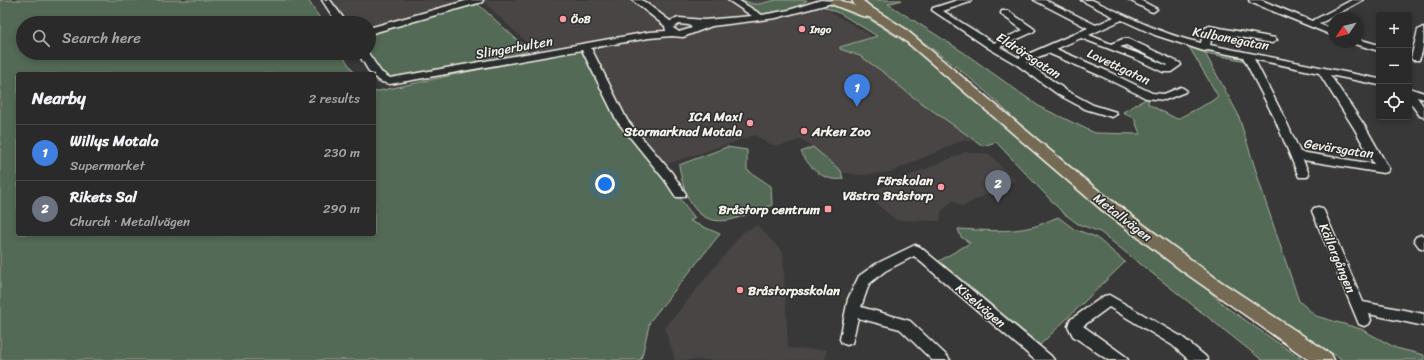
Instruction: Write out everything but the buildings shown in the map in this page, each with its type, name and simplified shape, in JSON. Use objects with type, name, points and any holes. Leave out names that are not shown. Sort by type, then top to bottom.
[{"type":"main road","points":[[830,1],[852,0]]},
{"type":"main road","name":"Metallvägen","points":[[857,0],[861,6],[894,26],[934,58],[1120,215],[1197,272],[1324,360]]},
{"type":"main road","name":"Metallvägen","points":[[830,1],[865,14],[934,58]]},
{"type":"street","points":[[326,0],[337,16]]},
{"type":"street","points":[[376,29],[479,0]]},
{"type":"street","points":[[636,0],[658,15],[672,27],[687,34],[693,32],[694,26]]},
{"type":"street","points":[[795,11],[810,0]]},
{"type":"street","name":"Eldrörsgatan","points":[[967,0],[936,10],[1019,62],[1047,83],[1076,101],[1112,114]]},
{"type":"street","points":[[1038,0],[1095,28]]},
{"type":"street","name":"Kulbanegatan","points":[[1085,0],[1170,38],[1204,48],[1376,81]]},
{"type":"street","points":[[1133,0],[1153,8]]},
{"type":"street","points":[[1253,0],[1328,30]]},
{"type":"street","points":[[1312,24],[1359,0]]},
{"type":"street","points":[[734,1],[759,17]]},
{"type":"street","points":[[672,27],[694,26],[759,17],[795,11],[830,1]]},
{"type":"street","points":[[993,47],[1030,30],[1005,13]]},
{"type":"street","points":[[1019,62],[1121,16]]},
{"type":"street","name":"Slingerbulten","points":[[376,73],[385,81],[401,80],[648,36],[672,27]]},
{"type":"street","points":[[1204,48],[1209,29],[1272,40]]},
{"type":"street","points":[[1416,58],[1423,30]]},
{"type":"street","points":[[1080,34],[1112,47],[1139,57],[1167,70],[1176,65],[1126,41],[1112,47]]},
{"type":"street","points":[[1364,44],[1376,47]]},
{"type":"street","points":[[586,47],[622,121],[668,176],[680,194]]},
{"type":"street","name":"Lavettgatan","points":[[1047,49],[1150,96],[1165,97],[1181,90]]},
{"type":"street","name":"Gevärsgatan","points":[[1247,56],[1280,119],[1303,174]]},
{"type":"street","name":"Slingerbulten","points":[[367,60],[375,72]]},
{"type":"street","name":"Gevärsgatan","points":[[1295,155],[1385,173],[1360,128],[1322,70]]},
{"type":"street","points":[[1412,92],[1424,96]]},
{"type":"street","points":[[1412,98],[1424,114]]},
{"type":"street","name":"Källargången","points":[[1318,211],[1364,320]]},
{"type":"street","name":"Kiselvägen","points":[[853,311],[860,286],[866,278],[915,250],[1046,360]]},
{"type":"street","points":[[1120,360],[1078,332],[1075,326],[1075,324],[1109,300],[1177,341],[1200,360]]},
{"type":"street","name":"Källargången","points":[[1358,306],[1424,320]]},
{"type":"street","points":[[847,339],[853,311],[905,324],[942,360]]},
{"type":"shaded area","points":[[323,0],[475,0],[376,27],[376,16],[333,16]]},
{"type":"shaded area","points":[[482,0],[809,0],[867,33],[991,144],[963,140],[891,172],[860,175],[841,172],[802,139],[779,146],[770,144],[755,135],[658,167]]},
{"type":"shaded area","name":"Förskolan Västra Bråstorp","points":[[966,152],[989,154],[1015,180],[962,207],[953,200],[941,212],[940,221],[896,220],[865,194]]},
{"type":"shaded area","name":"Bråstorpsskolan","points":[[757,225],[783,252],[788,348],[827,350],[825,360],[675,360],[665,328],[743,232]]},
{"type":"green space","points":[[0,0],[308,0],[318,16],[16,16],[16,60],[346,60],[354,72],[16,72],[16,236],[376,236],[376,92],[540,56],[585,48],[623,124],[695,218],[690,221],[720,234],[650,321],[641,360],[0,360]]},
{"type":"green space","points":[[744,0],[753,4],[761,4],[778,0],[807,0],[792,9],[778,13],[760,14],[754,12],[738,1]]},
{"type":"green space","points":[[863,0],[902,0],[888,4],[963,52],[1040,107],[1095,133],[1140,134],[1134,118],[1123,112],[1149,97],[1148,104],[1177,119],[1212,101],[1218,96],[1188,45],[1243,56],[1247,61],[1205,53],[1238,114],[1299,301],[1316,316],[1361,329],[1396,348],[1424,355],[1424,360],[1343,360],[1163,248],[1226,307],[1303,360],[1262,360],[1100,232],[1078,224],[1062,212],[996,142],[983,146],[909,94],[883,72],[860,56],[840,49],[840,47],[877,36],[841,14],[822,6],[825,4],[836,5],[858,12],[914,48],[1072,177],[990,95],[946,59],[906,30],[863,3]]},
{"type":"green space","points":[[478,4],[527,49],[524,55],[378,83],[376,72],[371,72],[363,60],[376,60],[376,31]]},
{"type":"green space","points":[[727,147],[747,150],[747,170],[771,186],[772,205],[734,219],[721,221],[710,219],[701,214],[694,207],[684,188],[679,165]]},
{"type":"green space","points":[[813,147],[841,171],[843,179],[823,176],[813,168],[801,152]]},
{"type":"green space","points":[[1058,217],[1074,229],[1096,237],[1125,262],[1040,345],[939,261],[970,243],[961,237],[958,229],[995,231],[1023,229],[1042,224]]},
{"type":"place","name":"ÖoB","points":[[563,19]]},
{"type":"place","name":"Ingo","points":[[802,29]]},
{"type":"place","name":"Willys Motala","points":[[857,107]]},
{"type":"place","name":"ICA Maxi Stormarknad Motala","points":[[750,123]]},
{"type":"place","name":"Arken Zoo","points":[[804,131]]},
{"type":"place","name":"Förskolan Västra Bråstorp","points":[[941,187]]},
{"type":"place","name":"Rikets Sal","points":[[998,203]]},
{"type":"place","name":"Bråstorp centrum","points":[[828,209]]},
{"type":"place","name":"Bråstorpsskolan","points":[[740,290]]}]
